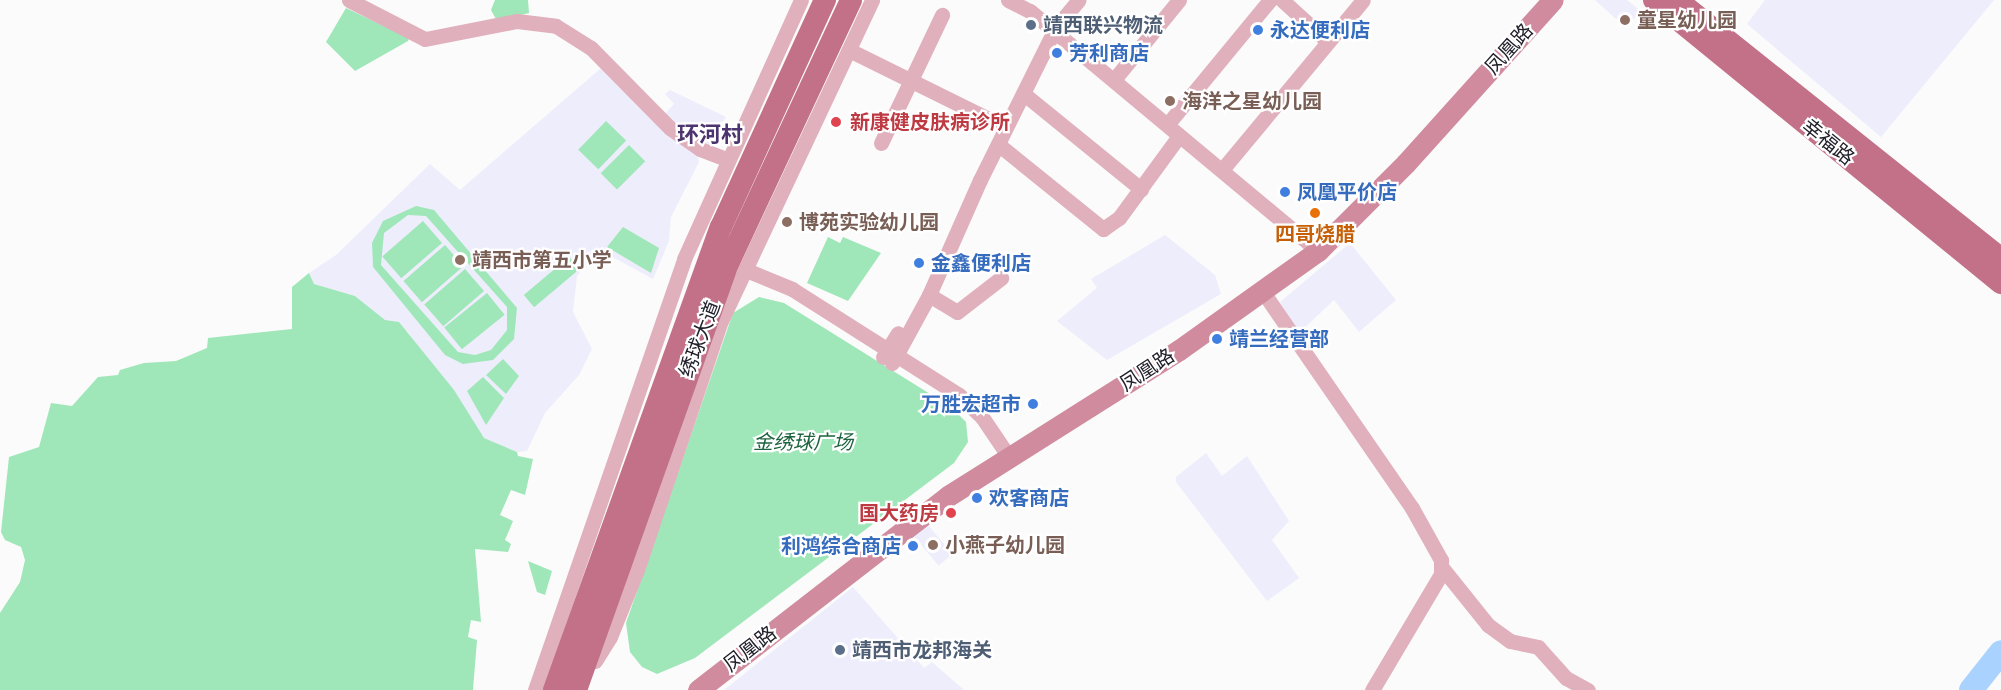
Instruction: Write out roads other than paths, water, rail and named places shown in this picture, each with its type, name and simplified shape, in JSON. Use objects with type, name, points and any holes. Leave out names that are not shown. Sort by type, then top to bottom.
[{"type":"main road","name":"绣球大道","points":[[554,690],[728,212],[825,0]]},
{"type":"main road","name":"绣球大道","points":[[576,690],[696,348],[784,137],[838,50],[851,0]]},
{"type":"main road","name":"凤凰路","points":[[682,690],[825,575],[1002,454],[1243,297],[1318,244],[1419,135],[1535,0]]},
{"type":"main road","name":"凤凰路","points":[[698,690],[1002,454],[1263,292],[1318,244],[1553,0]]},
{"type":"main road","name":"幸福路","points":[[1654,0],[2001,283]]},
{"type":"main road","name":"幸福路","points":[[1677,0],[2001,260]]},
{"type":"street","points":[[349,0],[424,39],[516,21],[556,26],[591,48],[670,128],[700,149],[726,159]]},
{"type":"street","points":[[535,690],[684,259],[726,159],[800,2],[817,0]]},
{"type":"street","points":[[586,690],[637,570],[721,321],[745,276],[814,119],[838,50],[856,35],[872,0]]},
{"type":"street","points":[[1008,0],[1052,27],[1118,76],[1318,244]]},
{"type":"street","points":[[1029,0],[1052,27],[1179,136],[1318,244]]},
{"type":"street","points":[[889,357],[999,124],[1068,0]]},
{"type":"street","points":[[889,357],[929,295],[1024,94],[1052,27],[1079,0]]},
{"type":"street","points":[[1118,76],[1179,0]]},
{"type":"street","points":[[1171,120],[1270,0]]},
{"type":"street","points":[[1282,0],[1328,42]]},
{"type":"street","points":[[1226,165],[1363,0]]},
{"type":"street","points":[[880,143],[942,15]]},
{"type":"street","points":[[838,50],[856,35]]},
{"type":"street","points":[[838,50],[999,124]]},
{"type":"street","points":[[1024,94],[1141,189]]},
{"type":"street","points":[[784,137],[814,119]]},
{"type":"street","points":[[999,146],[1097,228],[1107,228],[1119,218],[1179,136]]},
{"type":"street","points":[[745,276],[790,297],[966,400],[1002,454]]},
{"type":"street","points":[[929,295],[957,312],[1001,278]]},
{"type":"street","points":[[1263,292],[1412,508],[1443,568],[1488,625],[1510,641],[1538,647],[1566,678],[1588,690]]},
{"type":"street","points":[[613,461],[641,447]]},
{"type":"street","points":[[1372,690],[1443,568]]},
{"type":"waterway","points":[[1971,690],[2001,652]]},
{"type":"place","name":"童星幼儿园","points":[[1625,20]]},
{"type":"place","name":"靖西联兴物流","points":[[1031,25]]},
{"type":"place","name":"永达便利店","points":[[1258,30]]},
{"type":"place","name":"芳利商店","points":[[1057,53]]},
{"type":"place","name":"海洋之星幼儿园","points":[[1170,101]]},
{"type":"place","name":"新康健皮肤病诊所","points":[[836,122]]},
{"type":"place","name":"凤凰平价店","points":[[1285,192]]},
{"type":"place","name":"四哥烧腊","points":[[1315,213]]},
{"type":"place","name":"博苑实验幼儿园","points":[[787,222]]},
{"type":"place","name":"靖西市第五小学","points":[[460,260]]},
{"type":"place","name":"金鑫便利店","points":[[919,263]]},
{"type":"place","name":"靖兰经营部","points":[[1217,339]]},
{"type":"place","name":"万胜宏超市","points":[[1033,404]]},
{"type":"place","name":"欢客商店","points":[[977,498]]},
{"type":"place","name":"国大药房","points":[[951,513]]},
{"type":"place","name":"小燕子幼儿园","points":[[933,545]]},
{"type":"place","name":"利鸿综合商店","points":[[913,546]]},
{"type":"place","name":"靖西市龙邦海关","points":[[840,650]]},
{"type":"district","name":"环河村","points":[[710,135]]},
{"type":"park label","name":"金绣球广场","points":[[803,442]]}]
